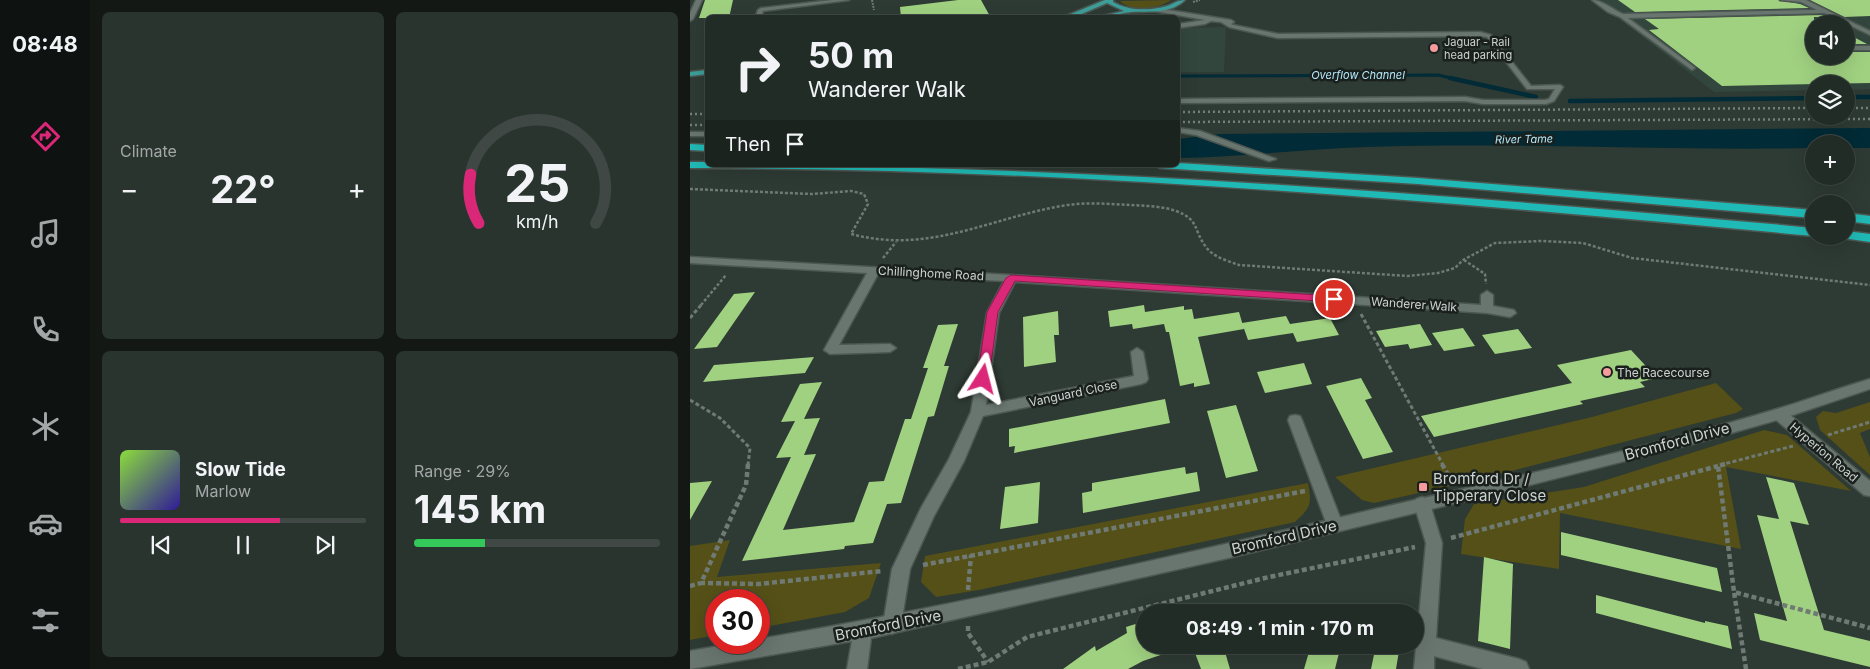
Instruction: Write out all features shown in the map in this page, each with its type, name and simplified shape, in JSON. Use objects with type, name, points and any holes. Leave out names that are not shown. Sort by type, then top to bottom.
[{"type":"highway","points":[[690,147],[705,148]]},
{"type":"highway","points":[[690,165],[705,165]]},
{"type":"highway","points":[[1180,166],[1418,181],[1805,213]]},
{"type":"highway","points":[[849,167],[1078,177],[1417,199],[1805,231]]},
{"type":"highway","points":[[1855,218],[1870,220]]},
{"type":"highway","points":[[1855,237],[1870,238]]},
{"type":"main road","points":[[1073,15],[1110,0],[1110,3],[1118,8],[1134,10],[1156,10],[1179,2]]},
{"type":"main road","points":[[1111,15],[1134,10]]},
{"type":"main road","points":[[690,74],[705,72]]},
{"type":"main road","points":[[690,80],[705,79]]},
{"type":"street","name":"Chillinghome Road","points":[[690,260],[737,261],[1011,278]]},
{"type":"street","points":[[874,270],[830,350],[890,348]]},
{"type":"street","points":[[892,625],[901,569],[978,412],[993,312],[1011,278]]},
{"type":"street","name":"Wanderer Walk","points":[[1011,278],[1487,309],[1510,313]]},
{"type":"street","points":[[1487,295],[1487,309]]},
{"type":"street","name":"Vanguard Close","points":[[978,412],[1141,379],[1137,352]]},
{"type":"street","name":"Bromford Drive","points":[[690,662],[892,625],[1460,496],[1696,437],[1779,414],[1870,384]]},
{"type":"street","name":"Hyperion Road","points":[[1779,414],[1810,442],[1870,490]]},
{"type":"street","points":[[1295,420],[1335,525]]},
{"type":"street","points":[[1422,504],[1434,543],[1424,669]]},
{"type":"street","points":[[856,669],[863,630]]},
{"type":"street","points":[[1427,645],[1518,669]]},
{"type":"lane","points":[[690,19],[699,0]]},
{"type":"lane","points":[[762,3],[788,0]]},
{"type":"lane","points":[[759,15],[761,10],[846,0]]},
{"type":"lane","points":[[1595,0],[1610,11],[1622,16],[1692,68]]},
{"type":"lane","points":[[1783,0],[1802,0],[1832,15]]},
{"type":"lane","points":[[1179,2],[1187,14]]},
{"type":"lane","points":[[1156,10],[1223,21],[1231,26],[1265,34],[1287,36],[1480,34],[1489,36],[1529,88],[1560,87],[1552,100],[1546,102],[1483,102],[1466,99],[1180,101]]},
{"type":"lane","points":[[1622,16],[1824,11]]},
{"type":"lane","points":[[1180,26],[1205,22],[1210,19]]},
{"type":"lane","points":[[1855,24],[1870,23]]},
{"type":"lane","points":[[1855,26],[1870,33]]},
{"type":"lane","points":[[1855,48],[1870,48]]},
{"type":"lane","points":[[1180,130],[1197,133],[1272,158]]},
{"type":"lane","points":[[690,134],[705,134]]},
{"type":"path","points":[[872,0],[874,10]]},
{"type":"path","points":[[690,189],[812,194],[851,191],[864,194],[868,204],[852,234],[867,240],[910,242],[1065,205],[1162,207],[1177,211],[1194,220],[1206,247],[1216,256],[1239,266],[1408,276],[1438,273],[1455,268],[1464,260],[1495,243],[1541,241],[1583,244],[1604,248],[1632,258],[1870,285]]},
{"type":"path","points":[[874,270],[896,241]]},
{"type":"path","points":[[1464,260],[1486,274],[1487,295]]},
{"type":"path","points":[[690,318],[737,261]]},
{"type":"path","points":[[1353,300],[1460,496]]},
{"type":"path","points":[[958,669],[988,662],[1027,638],[1269,577],[1434,543],[1810,442],[1870,422]]},
{"type":"path","points":[[1718,466],[1746,669]]},
{"type":"path","points":[[690,586],[701,583]]},
{"type":"path","points":[[1734,592],[1870,628]]},
{"type":"shaded area","points":[[1171,0],[1160,6],[1145,8],[1131,7],[1120,1]]},
{"type":"shaded area","points":[[1595,0],[1870,0],[1870,89],[1855,90],[1855,75],[1805,75],[1805,90],[1714,92]]},
{"type":"shaded area","points":[[1226,27],[1224,72],[1180,72],[1180,28]]},
{"type":"shaded area","points":[[1716,383],[1743,409],[1736,413],[1477,480],[1374,503],[1362,500],[1335,477],[1592,417]]},
{"type":"shaded area","points":[[1870,402],[1870,429],[1860,433],[1870,457],[1870,475],[1820,430],[1816,417],[1823,411],[1836,413]]},
{"type":"shaded area","points":[[1764,430],[1787,435],[1851,491],[1726,467],[1741,549],[1560,513],[1559,569],[1461,554],[1465,519],[1474,504],[1584,487]]},
{"type":"shaded area","points":[[1308,483],[1309,505],[1295,522],[979,590],[936,597],[921,582],[925,556]]},
{"type":"shaded area","points":[[730,540],[717,577],[881,563],[869,598],[845,612],[770,626],[770,589],[705,589],[705,637],[690,640],[690,546]]},
{"type":"water","name":"River Tame","points":[[1870,128],[1870,148],[1855,148],[1855,135],[1805,135],[1805,148],[1423,146],[1343,148],[1180,158],[1180,139],[1220,134]]},
{"type":"building","points":[[705,0],[733,0],[730,15],[705,15],[705,18],[699,18]]},
{"type":"building","points":[[958,0],[981,0],[989,15],[901,15],[900,7]]},
{"type":"building","points":[[1618,0],[1778,0],[1800,4],[1809,8],[1635,12]]},
{"type":"building","points":[[1810,0],[1870,0],[1870,16],[1840,15]]},
{"type":"building","points":[[1805,15],[1805,65],[1855,65],[1855,52],[1870,52],[1870,83],[1855,83],[1855,75],[1805,75],[1805,84],[1722,86],[1649,30],[1659,29],[1645,19]]},
{"type":"building","points":[[1855,38],[1867,44],[1855,44]]},
{"type":"building","points":[[755,292],[717,347],[694,349],[734,294]]},
{"type":"building","points":[[1144,305],[1145,312],[1184,306],[1184,310],[1192,309],[1194,319],[1239,312],[1244,329],[1198,337],[1210,384],[1194,387],[1194,383],[1180,386],[1169,332],[1166,332],[1164,324],[1133,329],[1132,324],[1110,327],[1108,311]]},
{"type":"building","points":[[1058,311],[1059,335],[1054,335],[1056,362],[1024,367],[1023,317]]},
{"type":"building","points":[[1286,316],[1290,324],[1330,318],[1339,335],[1297,342],[1293,333],[1248,340],[1242,323]]},
{"type":"building","points":[[958,324],[944,366],[949,366],[934,416],[928,417],[901,503],[887,504],[873,543],[845,546],[844,549],[742,561],[791,457],[776,458],[795,421],[781,422],[800,384],[822,382],[804,419],[820,418],[804,455],[816,454],[783,530],[854,522],[869,482],[884,481],[905,419],[911,419],[928,368],[923,368],[938,325]]},
{"type":"building","points":[[1420,324],[1432,345],[1410,349],[1408,344],[1385,347],[1376,331]]},
{"type":"building","points":[[1463,328],[1475,346],[1444,351],[1432,333]]},
{"type":"building","points":[[1518,329],[1532,348],[1495,354],[1482,335]]},
{"type":"building","points":[[1631,350],[1657,378],[1640,382],[1645,387],[1580,401],[1583,404],[1434,437],[1421,416],[1572,383],[1557,365]]},
{"type":"building","points":[[814,357],[805,373],[703,382],[714,365]]},
{"type":"building","points":[[1304,363],[1312,384],[1265,393],[1257,372]]},
{"type":"building","points":[[1361,378],[1372,398],[1365,400],[1393,452],[1363,459],[1326,386]]},
{"type":"building","points":[[1165,399],[1170,423],[1014,453],[1015,446],[1009,447],[1009,429]]},
{"type":"building","points":[[1236,405],[1258,471],[1226,478],[1207,411]]},
{"type":"building","points":[[1185,467],[1186,474],[1197,472],[1200,491],[1083,513],[1082,493],[1092,491],[1092,483]]},
{"type":"building","points":[[1766,477],[1794,483],[1809,525],[1779,519]]},
{"type":"building","points":[[712,481],[690,520],[690,483]]},
{"type":"building","points":[[1040,482],[1038,523],[1000,529],[1005,487]]},
{"type":"building","points":[[1757,515],[1790,521],[1824,630],[1870,641],[1870,667],[1760,640],[1754,613],[1787,621]]},
{"type":"building","points":[[1561,532],[1717,568],[1722,592],[1561,555]]},
{"type":"building","points":[[1484,557],[1513,564],[1510,649],[1478,641]]},
{"type":"building","points":[[1596,595],[1705,623],[1705,621],[1728,626],[1732,649],[1596,613]]},
{"type":"building","points":[[1136,624],[1136,654],[1163,654],[1143,661],[1128,669],[1063,669],[1095,646],[1096,651],[1127,633],[1126,627]]},
{"type":"building","points":[[1195,654],[1226,654],[1230,669],[1201,669]]},
{"type":"building","points":[[1308,654],[1339,654],[1335,669],[1304,669]]},
{"type":"building","points":[[1374,654],[1398,654],[1396,669],[1371,669]]},
{"type":"waterway","name":"Overflow Channel","points":[[1180,76],[1438,75],[1455,79]]},
{"type":"waterway","name":"Overflow Channel","points":[[1450,78],[1536,97]]},
{"type":"waterway","name":"Overflow Channel","points":[[1855,97],[1870,97]]},
{"type":"waterway","name":"Overflow Channel","points":[[1570,101],[1805,98]]},
{"type":"railway","points":[[1180,112],[1805,108]]},
{"type":"railway","points":[[1855,108],[1870,108]]},
{"type":"railway","points":[[690,114],[705,114]]},
{"type":"railway","points":[[1180,122],[1870,119]]},
{"type":"railway","points":[[690,125],[705,125]]},
{"type":"place","name":"Jaguar - Rail head parking","points":[[1434,48]]},
{"type":"place","name":"The Racecourse","points":[[1607,372]]},
{"type":"place","name":"Bromford Dr / Tipperary Close","points":[[1423,487]]},
{"type":"route","points":[[983,379],[993,312],[1011,278],[1334,299]]}]
